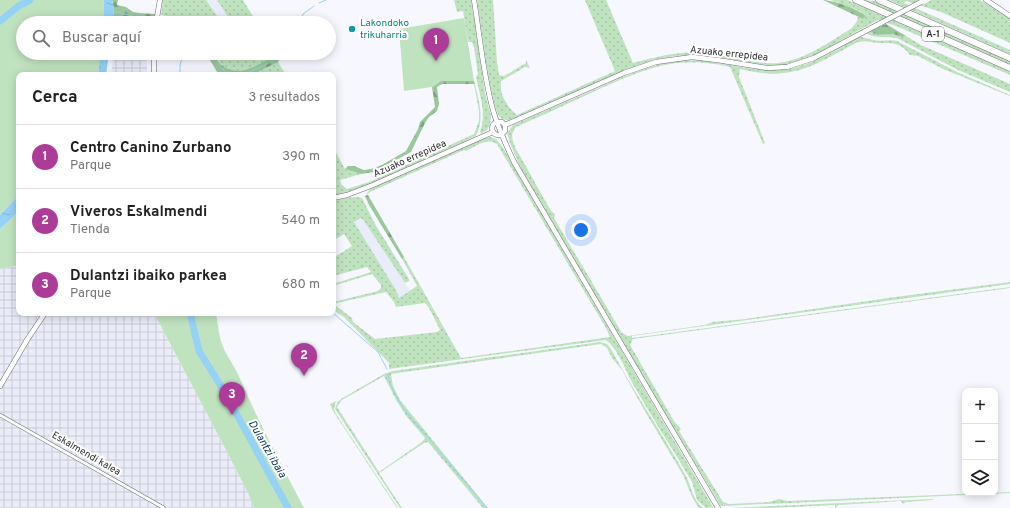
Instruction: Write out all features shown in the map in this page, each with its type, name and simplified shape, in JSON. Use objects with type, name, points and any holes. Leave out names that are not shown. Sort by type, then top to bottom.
[{"type":"highway","name":"A-1","points":[[856,0],[1010,68]]},
{"type":"highway","name":"A-1","points":[[879,0],[1010,58]]},
{"type":"street","points":[[157,16],[160,0]]},
{"type":"street","points":[[474,0],[485,75],[496,122],[501,135],[514,162],[718,508]]},
{"type":"street","points":[[986,0],[1010,16]]},
{"type":"street","name":"Azuako errepidea","points":[[505,126],[624,74],[656,62],[692,58],[717,60],[767,68],[787,67],[814,58],[923,1]]},
{"type":"street","points":[[154,60],[154,72]]},
{"type":"street","points":[[496,122],[502,122],[505,126],[505,131],[501,135]]},
{"type":"street","points":[[496,122],[493,124],[492,132],[501,135]]},
{"type":"street","name":"Azuako errepidea","points":[[336,197],[347,195],[373,185],[492,132]]},
{"type":"street","points":[[0,386],[43,316]]},
{"type":"street","name":"Eskalmendi kalea","points":[[0,415],[164,508]]},
{"type":"shaded area","points":[[206,0],[217,0],[227,16],[217,16]]},
{"type":"shaded area","points":[[113,60],[147,60],[147,72],[111,72]]},
{"type":"shaded area","points":[[361,218],[410,291],[399,298],[396,290],[354,222]]},
{"type":"shaded area","points":[[16,266],[16,316],[156,316],[226,450],[254,508],[0,508],[0,269]]},
{"type":"green space","points":[[0,0],[104,0],[103,16],[16,16],[16,60],[99,60],[98,72],[16,72],[16,198],[0,215]]},
{"type":"green space","points":[[112,0],[118,0],[117,5],[126,7],[133,12],[155,14],[155,16],[113,16],[114,9]]},
{"type":"green space","points":[[163,0],[206,0],[217,16],[167,16],[161,15]]},
{"type":"green space","points":[[217,0],[243,0],[253,16],[227,16]]},
{"type":"green space","points":[[454,0],[471,0],[485,93],[491,116],[490,125],[487,130],[481,134],[483,112],[476,77],[478,74],[474,47],[472,42],[468,42],[463,11],[457,12]]},
{"type":"green space","points":[[477,0],[493,0],[499,75],[504,76],[526,63],[526,60],[530,68],[525,67],[501,81],[501,91],[504,100],[517,115],[615,71],[585,0],[606,0],[633,63],[663,56],[694,52],[714,54],[762,63],[778,63],[788,61],[807,54],[826,44],[852,28],[857,21],[858,16],[863,19],[866,16],[855,9],[831,0],[847,0],[1010,72],[1010,75],[896,26],[878,20],[800,62],[774,66],[694,55],[656,59],[618,73],[520,117],[505,120],[500,117],[493,97],[486,62]]},
{"type":"green space","points":[[823,0],[845,5],[866,16],[863,19]]},
{"type":"green space","points":[[863,0],[874,1],[1010,60],[1010,65]]},
{"type":"green space","points":[[889,0],[917,0],[924,4],[931,0],[980,0],[1010,19],[1010,43],[941,12],[906,1],[904,3],[1010,50],[1010,54]]},
{"type":"green space","points":[[464,18],[474,81],[441,81],[432,87],[404,91],[399,29]]},
{"type":"green space","points":[[886,24],[906,36],[902,37],[893,34],[877,35],[870,31]]},
{"type":"green space","points":[[870,31],[877,35],[893,34],[902,37],[906,36],[921,45],[1010,84],[1010,92],[958,70],[897,38],[867,34]]},
{"type":"green space","points":[[859,37],[876,41],[897,41],[957,72],[1010,96],[943,69],[918,56],[910,55],[899,45],[864,41],[858,42],[831,57],[793,72],[778,74],[740,69],[739,77],[765,143],[763,144],[730,67],[710,63],[692,62],[659,66],[628,77],[516,127],[512,134],[515,147],[551,211],[555,214],[554,218],[622,333],[628,336],[705,325],[712,322],[745,319],[1010,282],[1010,284],[632,336],[632,338],[1010,287],[633,339],[630,345],[674,421],[681,429],[679,431],[723,502],[729,504],[769,502],[779,499],[788,501],[962,494],[962,495],[721,506],[521,169],[507,133],[513,125],[623,77],[660,64],[683,60],[696,60],[747,68],[772,70],[806,64]]},
{"type":"green space","points":[[210,60],[217,60],[224,67],[237,71],[252,68],[266,60],[279,60],[258,72],[217,72]]},
{"type":"green space","points":[[218,60],[267,60],[253,67],[240,71],[226,70]]},
{"type":"green space","points":[[278,62],[284,72],[258,72]]},
{"type":"green space","points":[[441,81],[474,81],[475,84],[442,84],[437,87],[439,104],[437,111],[429,117],[425,123],[411,152],[374,172],[361,174],[345,169],[348,166],[354,166],[364,170],[371,169],[380,166],[406,151],[418,129],[420,122],[435,107],[432,87]]},
{"type":"green space","points":[[474,84],[481,117],[476,136],[376,182],[336,194],[336,152],[345,169],[361,174],[340,180],[341,184],[347,189],[369,182],[474,134],[479,121],[479,111]]},
{"type":"green space","points":[[491,137],[496,139],[502,146],[713,507],[706,508],[697,500],[692,482],[640,397],[615,349],[606,340],[389,369],[389,363],[344,317],[336,312],[336,306],[352,318],[353,322],[375,339],[437,332],[440,330],[425,303],[396,307],[386,292],[336,304],[336,301],[378,291],[381,288],[381,285],[372,274],[336,285],[336,283],[371,272],[367,267],[336,275],[336,256],[352,246],[344,234],[336,239],[336,200],[358,197],[362,198],[375,224],[409,279],[409,281],[405,283],[364,221],[361,218],[354,222],[396,290],[399,298],[417,286],[402,259],[404,257],[461,358],[610,337],[497,144],[489,141],[466,151],[464,150],[372,191],[365,196],[370,189],[485,138]]},
{"type":"green space","points":[[368,195],[404,257],[402,259],[369,205],[365,196]]},
{"type":"green space","points":[[16,214],[16,266],[0,269],[0,229]]},
{"type":"green space","points":[[156,316],[217,316],[222,345],[304,508],[254,508],[226,450]]},
{"type":"green space","points":[[600,342],[607,344],[686,476],[697,501],[703,508],[699,508],[693,499],[683,475],[622,370],[612,358],[607,348],[601,344],[391,374],[393,386],[400,400],[488,508],[483,508],[428,442],[424,443],[379,473],[402,508],[400,508],[335,409],[337,403],[341,399],[384,374],[393,371]],"holes":[[[384,376],[396,400],[407,417],[425,438],[422,442],[379,472],[337,407],[342,400]]]},
{"type":"green space","points":[[336,401],[334,409],[336,414],[398,508],[333,411],[330,404]]},
{"type":"green space","points":[[998,492],[1010,493],[998,494]]},
{"type":"green space","points":[[933,499],[906,502],[903,504],[901,501],[838,505],[836,508],[835,505],[730,508]]},
{"type":"water","points":[[104,0],[112,0],[114,8],[113,16],[103,16]]},
{"type":"water","points":[[99,60],[108,60],[106,72],[98,72]]},
{"type":"water","points":[[16,198],[16,214],[0,229],[0,215]]},
{"type":"waterway","points":[[0,21],[20,5],[30,0]]},
{"type":"waterway","points":[[319,3],[326,0]]},
{"type":"waterway","points":[[302,16],[314,6]]},
{"type":"waterway","points":[[112,11],[132,16]]},
{"type":"waterway","points":[[180,72],[181,60]]},
{"type":"waterway","points":[[216,60],[226,72]]},
{"type":"waterway","points":[[249,72],[272,60]]},
{"type":"waterway","name":"Dulantzi ibaia","points":[[191,316],[199,351],[224,391],[288,508]]},
{"type":"waterway","points":[[336,316],[378,352],[387,369]]},
{"type":"waterway","points":[[388,375],[390,384],[403,408],[487,508]]},
{"type":"place","name":"Lakondoko trikuharria","points":[[352,29]]},
{"type":"place","name":"Centro Canino Zurbano","points":[[436,61]]},
{"type":"place","name":"Viveros Eskalmendi","points":[[304,376]]},
{"type":"place","name":"Dulantzi ibaiko parkea","points":[[232,415]]}]
